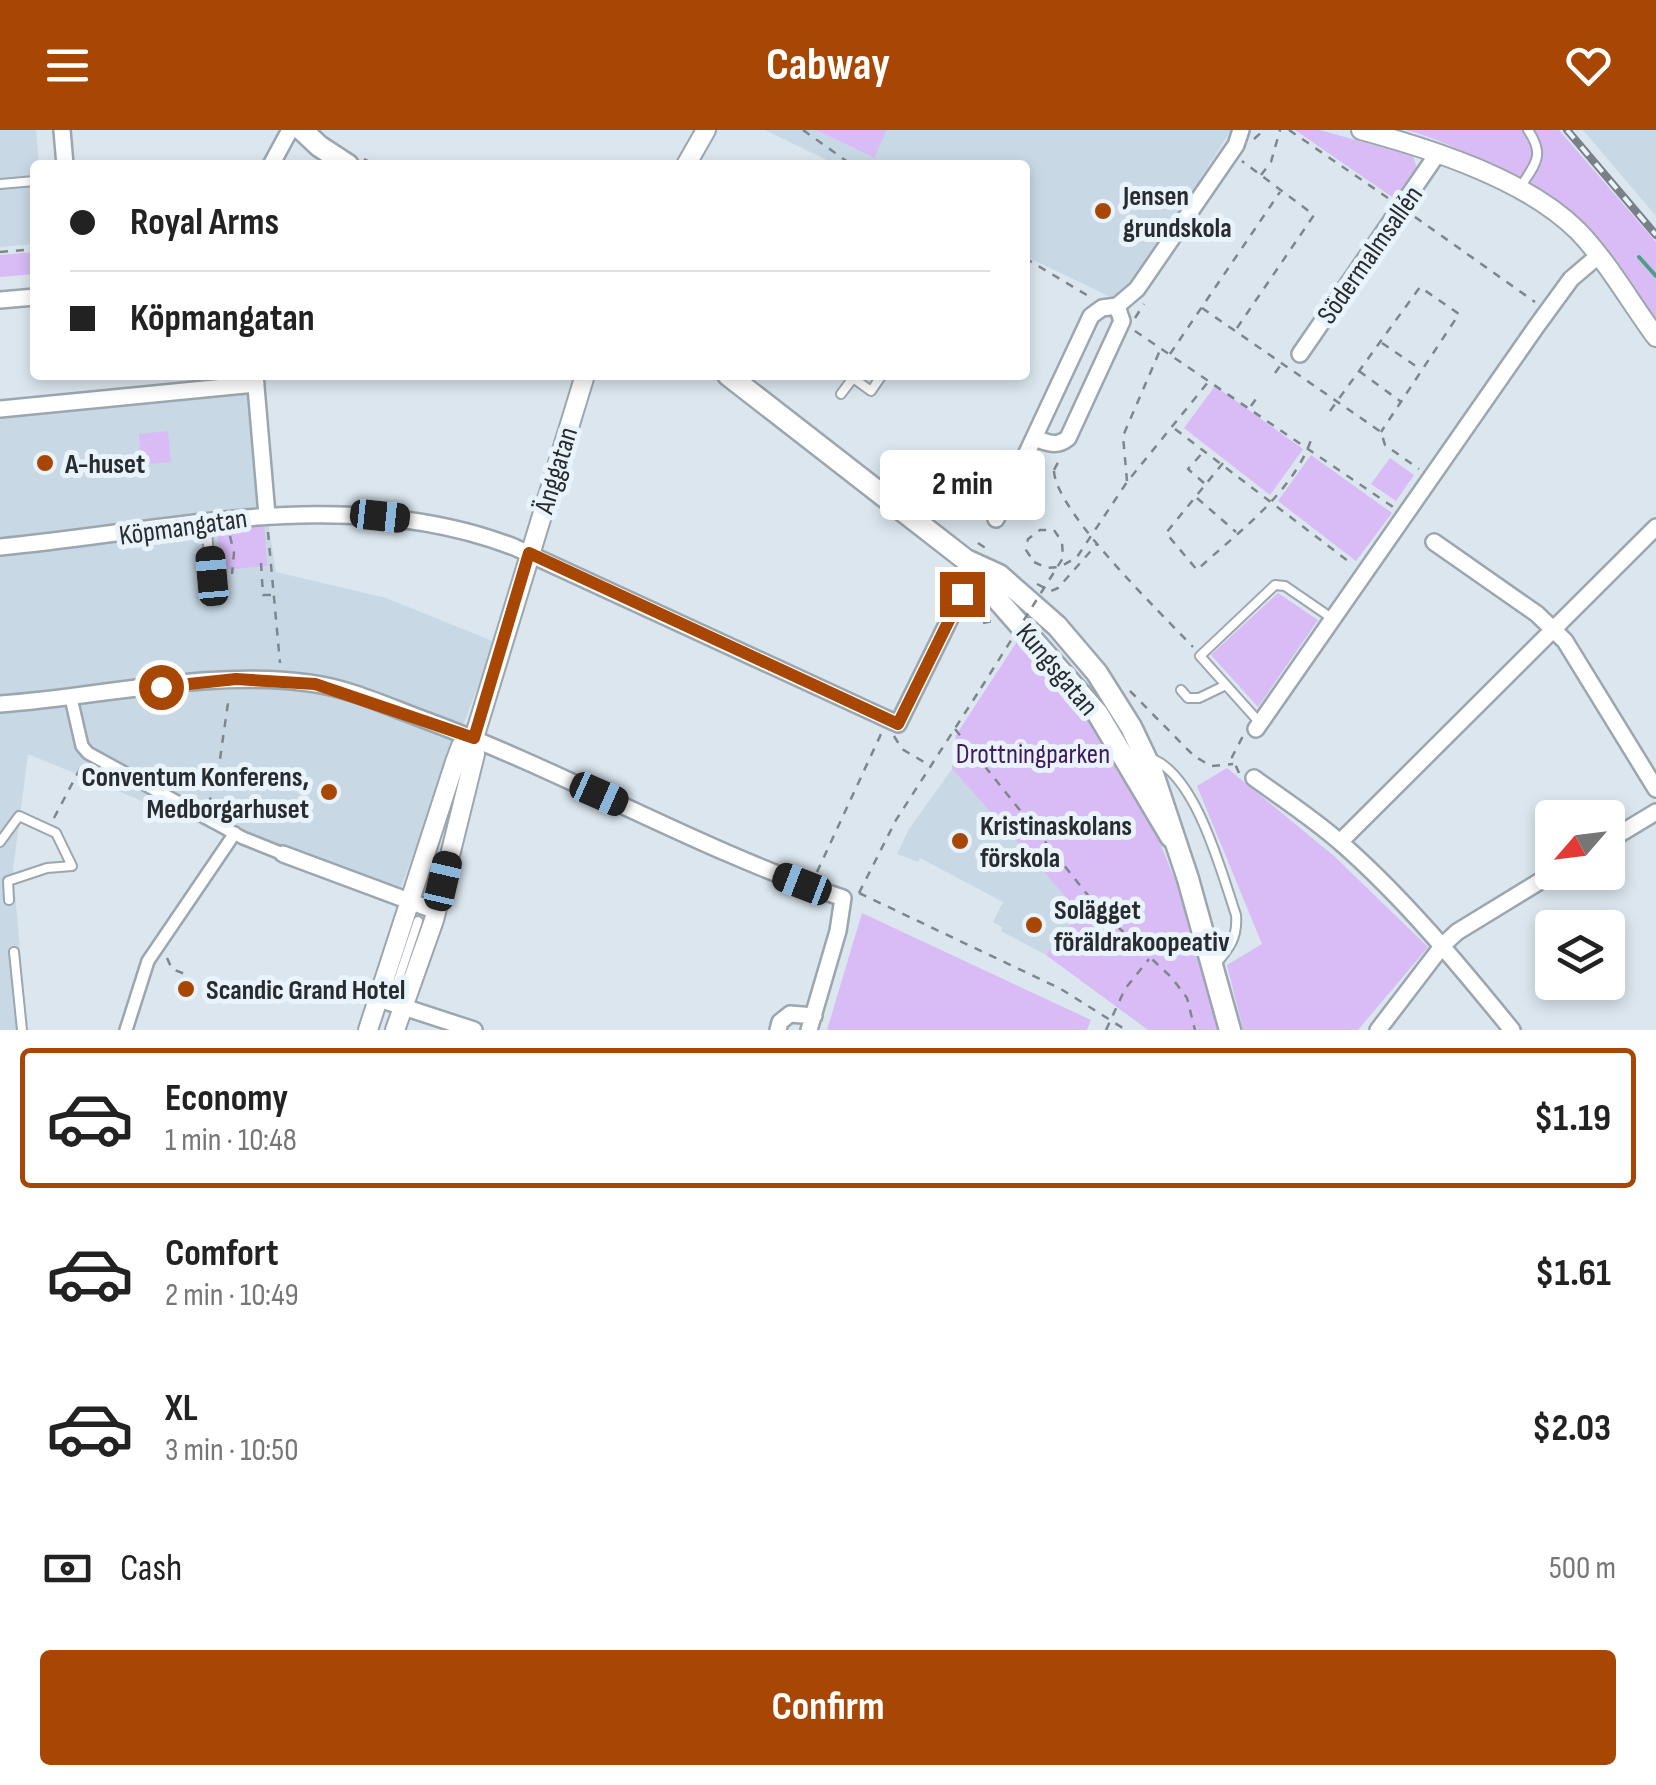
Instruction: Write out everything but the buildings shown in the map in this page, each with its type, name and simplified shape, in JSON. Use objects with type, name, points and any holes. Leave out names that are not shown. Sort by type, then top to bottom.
[{"type":"main road","points":[[302,130],[340,160]]},
{"type":"main road","name":"Kungsgatan","points":[[735,380],[972,552],[1057,626],[1096,673],[1145,756],[1188,879],[1230,1030]]},
{"type":"main road","name":"Kungsgatan","points":[[972,552],[982,582],[1098,714],[1171,837]]},
{"type":"street","points":[[62,130],[65,160]]},
{"type":"street","points":[[274,160],[290,130]]},
{"type":"street","points":[[689,160],[706,130]]},
{"type":"street","points":[[996,519],[1091,316],[1138,289],[1206,193],[1236,146],[1241,130]]},
{"type":"street","name":"Södermalmsallén","points":[[1361,130],[1438,153],[1518,190],[1572,226],[1656,337]]},
{"type":"street","name":"Södermalmsallén","points":[[1300,354],[1438,153]]},
{"type":"street","points":[[1258,726],[1548,310],[1571,279],[1598,256]]},
{"type":"street","points":[[0,300],[30,297]]},
{"type":"street","points":[[1034,438],[1061,444],[1068,438],[1121,322],[1122,314],[1110,307]]},
{"type":"street","points":[[0,410],[247,380]]},
{"type":"street","points":[[255,380],[267,515]]},
{"type":"street","name":"Änggatan","points":[[368,1030],[392,1002],[436,911],[475,754],[474,738],[583,380]]},
{"type":"street","name":"Köpmangatan","points":[[0,548],[267,515],[418,520],[485,536],[529,553],[893,722]]},
{"type":"street","points":[[1340,842],[1656,527]]},
{"type":"street","points":[[1434,542],[1554,629],[1573,653],[1656,790]]},
{"type":"street","points":[[893,722],[962,594]]},
{"type":"street","points":[[0,704],[232,679],[282,680],[342,691],[474,738],[842,898],[838,930],[811,1023],[790,1014],[780,1022],[778,1030]]},
{"type":"street","points":[[71,698],[82,746],[235,834],[436,911]]},
{"type":"street","name":"Änggatan","points":[[395,1030],[392,1002],[408,903],[461,746],[474,738]]},
{"type":"street","points":[[1254,778],[1340,842],[1443,945],[1512,1030]]},
{"type":"street","points":[[1625,830],[1656,812]]},
{"type":"street","points":[[126,1030],[148,961],[235,834]]},
{"type":"street","points":[[1378,1030],[1457,932],[1535,884]]},
{"type":"street","points":[[392,1002],[474,1030]]},
{"type":"lane","points":[[1518,190],[1536,163],[1538,145],[1528,130]]},
{"type":"lane","points":[[0,184],[30,182]]},
{"type":"lane","points":[[841,394],[852,380]]},
{"type":"lane","points":[[856,380],[870,391],[878,380]]},
{"type":"lane","points":[[206,522],[212,576]]},
{"type":"lane","points":[[1258,726],[1200,656],[1275,585],[1285,586],[1333,618]]},
{"type":"lane","points":[[1181,690],[1188,698],[1199,698],[1224,686]]},
{"type":"lane","name":"Kungsgatan","points":[[1145,756],[1177,775],[1183,785],[1218,862],[1236,914],[1238,932],[1214,966]]},
{"type":"lane","points":[[0,842],[19,816],[56,833],[72,866],[47,868],[8,881],[9,900]]},
{"type":"lane","points":[[392,1002],[418,920]]},
{"type":"lane","points":[[14,952],[22,1030]]},
{"type":"path","points":[[803,130],[844,160]]},
{"type":"path","points":[[1260,176],[1271,162],[1280,130]]},
{"type":"path","points":[[1289,130],[1548,310]]},
{"type":"path","points":[[1236,330],[1314,215],[1240,160]]},
{"type":"path","points":[[1170,354],[1280,190]]},
{"type":"path","points":[[0,252],[30,249]]},
{"type":"path","points":[[1030,261],[1110,307]]},
{"type":"path","points":[[1330,410],[1420,287],[1459,314],[1381,432]]},
{"type":"path","points":[[1202,308],[1338,400],[1381,432],[1385,445],[1431,477]]},
{"type":"path","points":[[1121,322],[1400,511]]},
{"type":"path","points":[[1380,342],[1422,370]]},
{"type":"path","points":[[1127,482],[1123,436],[1161,348]]},
{"type":"path","points":[[1276,372],[1284,362]]},
{"type":"path","points":[[1358,372],[1401,402]]},
{"type":"path","points":[[1126,1030],[1061,989],[859,893],[896,820],[981,688],[1063,558],[1062,542],[1054,530],[1040,530],[1028,539],[1026,550],[1034,562],[1047,568],[1060,567],[1077,556],[1127,482],[1210,380]]},
{"type":"path","points":[[1250,407],[1258,396]]},
{"type":"path","points":[[1174,428],[1364,574]]},
{"type":"path","points":[[1223,463],[1166,533],[1197,570],[1272,502],[1309,448],[1313,434]]},
{"type":"path","points":[[1061,444],[1054,470],[1058,489],[1092,536],[1200,656]]},
{"type":"path","points":[[1205,449],[1188,469],[1205,484]]},
{"type":"path","points":[[1195,497],[1237,534]]},
{"type":"path","points":[[267,515],[282,680]]},
{"type":"path","points":[[226,520],[234,553],[232,574]]},
{"type":"path","points":[[1040,586],[1050,591],[1058,588],[1098,543]]},
{"type":"path","points":[[260,553],[269,547]]},
{"type":"path","points":[[972,552],[990,551]]},
{"type":"path","points":[[260,563],[263,596],[273,594]]},
{"type":"path","points":[[1029,577],[1052,600]]},
{"type":"path","points":[[204,816],[217,780],[232,679]]},
{"type":"path","points":[[1121,681],[1194,756],[1212,766],[1233,764]]},
{"type":"path","points":[[893,722],[896,743],[930,766]]},
{"type":"path","points":[[810,887],[893,722]]},
{"type":"path","points":[[1254,778],[1242,775],[1233,764],[1234,750],[1244,735],[1258,726]]},
{"type":"path","points":[[955,728],[1099,908],[1187,998],[1195,1030]]},
{"type":"path","points":[[48,830],[82,764]]},
{"type":"path","points":[[166,956],[172,969],[185,976]]},
{"type":"path","points":[[1106,1030],[1125,989],[1151,958]]},
{"type":"shaded area","points":[[0,130],[36,130],[39,160],[30,160],[30,244],[0,247]]},
{"type":"shaded area","name":"Jensen grundskola","points":[[765,130],[816,130],[873,158],[887,130],[1231,130],[1131,290],[1117,300],[1030,258],[1030,160],[827,160]]},
{"type":"shaded area","points":[[1583,130],[1656,130],[1656,216]]},
{"type":"shaded area","points":[[252,386],[257,452],[276,572],[386,598],[495,642],[394,905],[28,754],[13,870],[27,1030],[0,1030],[0,412]]},
{"type":"shaded area","name":"Kristinaskolans förskola","points":[[952,769],[1080,913],[1046,955],[1001,931],[1002,927],[993,922],[1003,902],[920,858],[918,862],[897,854],[909,829]]},
{"type":"green space","points":[[816,130],[887,130],[874,158]]},
{"type":"green space","points":[[1295,130],[1320,130],[1413,156],[1417,168],[1395,199]]},
{"type":"green space","points":[[1406,130],[1559,130],[1656,242],[1656,319],[1618,280],[1593,234],[1557,203],[1478,158]]},
{"type":"green space","points":[[30,252],[30,274],[0,277],[0,255]]},
{"type":"green space","points":[[1215,386],[1303,449],[1270,495],[1184,428]]},
{"type":"green space","points":[[168,431],[171,462],[141,465],[139,434]]},
{"type":"green space","points":[[1311,455],[1392,513],[1356,561],[1278,501]]},
{"type":"green space","points":[[1390,458],[1414,475],[1396,501],[1371,484]]},
{"type":"green space","points":[[264,522],[267,566],[221,570],[217,527]]},
{"type":"green space","points":[[1278,593],[1318,620],[1258,707],[1211,655]]},
{"type":"green space","name":"Drottningparken","points":[[1018,640],[1089,710],[1145,806],[1184,902],[1218,1030],[1148,1030],[1046,955],[1080,913],[952,769],[956,735]]},
{"type":"green space","points":[[1227,768],[1334,856],[1428,947],[1358,1030],[1243,1030],[1227,965],[1262,944],[1197,786]]},
{"type":"green space","points":[[862,913],[1091,1020],[1087,1030],[827,1030]]},
{"type":"waterway","points":[[1639,257],[1656,276]]},
{"type":"railway","points":[[1567,130],[1656,235]]},
{"type":"place","name":"Jensen grundskola","points":[[1103,211]]},
{"type":"place","name":"A-huset","points":[[45,463]]},
{"type":"place","name":"Conventum Konferens, Medborgarhuset","points":[[329,792]]},
{"type":"place","name":"Kristinaskolans förskola","points":[[960,841]]},
{"type":"place","name":"Solägget föräldrakoopeativ","points":[[1034,925]]},
{"type":"place","name":"Scandic Grand Hotel","points":[[186,989]]},
{"type":"route","points":[[161,687],[236,679],[315,684],[474,738],[529,553],[898,724],[962,594]]}]
